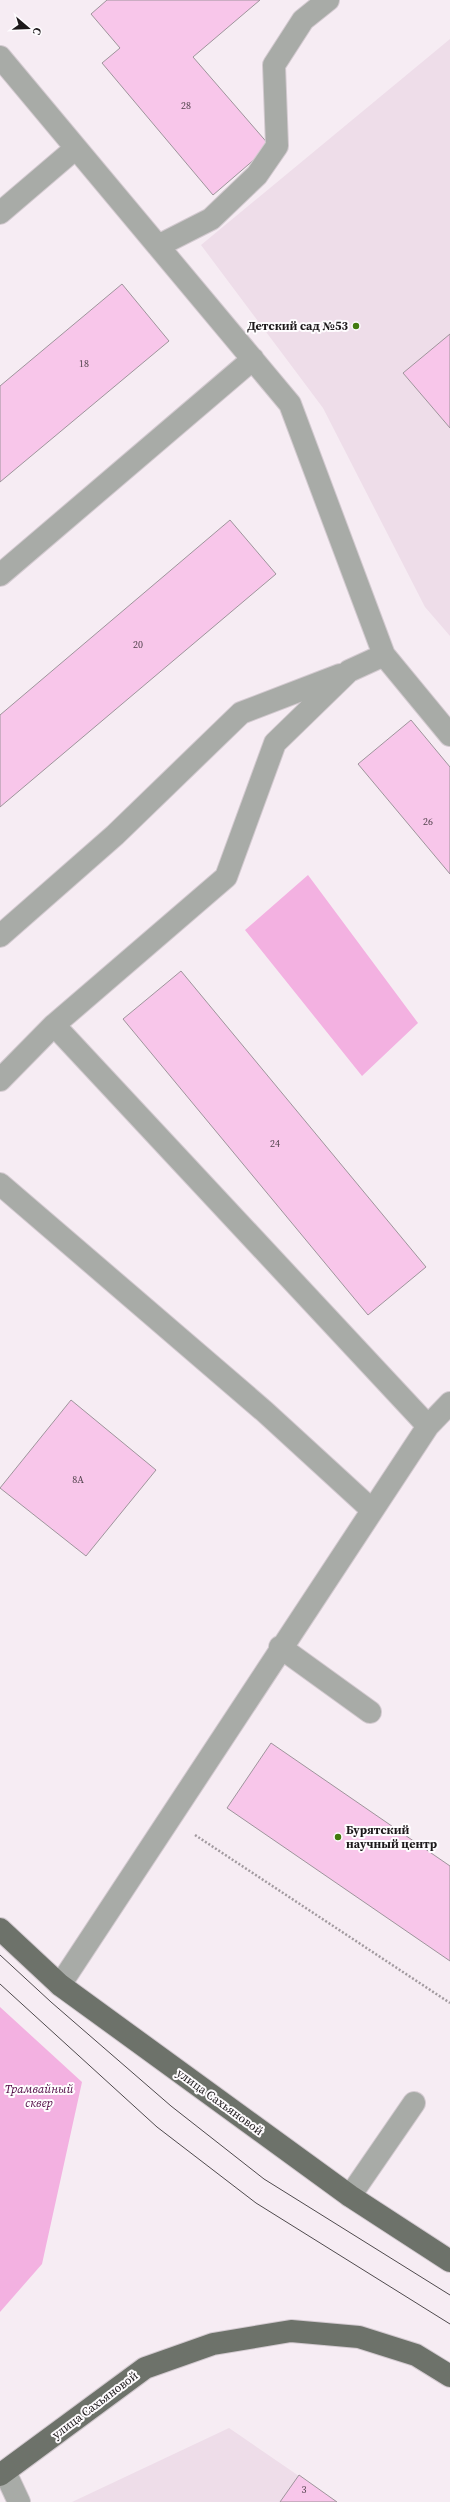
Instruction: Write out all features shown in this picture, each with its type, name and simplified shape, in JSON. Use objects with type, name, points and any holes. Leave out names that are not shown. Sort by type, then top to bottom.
[{"type":"main road","name":"улица Сахьяновой","points":[[0,1929],[60,1985],[350,2196],[450,2261]]},
{"type":"main road","name":"улица Сахьяновой","points":[[2,2473],[145,2368],[213,2344],[291,2331],[359,2336],[416,2355],[450,2376]]},
{"type":"lane","points":[[158,246],[211,219],[257,175],[277,146],[274,65],[303,20],[328,0]]},
{"type":"lane","points":[[0,57],[290,404],[384,655],[450,735]]},
{"type":"lane","points":[[0,213],[76,148]]},
{"type":"lane","points":[[0,575],[253,359]]},
{"type":"lane","points":[[0,936],[115,835],[242,713],[350,671],[384,655]]},
{"type":"lane","points":[[0,1080],[54,1025],[226,878],[275,743],[350,671]]},
{"type":"lane","points":[[54,1025],[428,1426]]},
{"type":"lane","points":[[0,1184],[264,1411],[372,1510]]},
{"type":"lane","points":[[60,1985],[280,1648],[428,1426],[450,1403]]},
{"type":"lane","points":[[280,1648],[370,1712]]},
{"type":"lane","points":[[350,2196],[414,2103]]},
{"type":"lane","points":[[2,2473],[19,2502]]},
{"type":"path","points":[[169,1818],[450,2003]]},
{"type":"shaded area","name":"Детский сад №53","points":[[450,39],[450,636],[425,607],[323,408],[201,245]]},
{"type":"shaded area","points":[[229,2428],[337,2502],[72,2502]]},
{"type":"green space","points":[[308,875],[418,1023],[362,1076],[245,930]]},
{"type":"green space","name":"Трамвайный сквер","points":[[0,2007],[82,2082],[42,2264],[0,2312]]},
{"type":"building","points":[[107,0],[260,0],[193,57],[270,146],[213,195],[102,63],[120,48],[91,14]]},
{"type":"building","points":[[122,284],[169,341],[0,482],[0,386]]},
{"type":"building","points":[[450,334],[450,428],[403,373]]},
{"type":"building","points":[[230,520],[276,574],[0,807],[0,715]]},
{"type":"building","points":[[411,720],[450,767],[450,874],[358,764]]},
{"type":"building","points":[[181,971],[426,1267],[368,1315],[123,1019]]},
{"type":"building","points":[[71,1400],[156,1470],[86,1556],[0,1488]]},
{"type":"building","name":"Бурятский научный центр","points":[[271,1743],[450,1866],[450,1961],[227,1808]]},
{"type":"building","points":[[299,2475],[337,2502],[280,2502]]},
{"type":"tram line","points":[[0,1955],[51,2002],[171,2106],[264,2179],[450,2295]]},
{"type":"tram line","points":[[0,1984],[157,2127],[256,2203],[450,2324]]},
{"type":"place","name":"Детский сад №53","points":[[356,326]]},
{"type":"place","name":"Бурятский научный центр","points":[[338,1837]]}]
